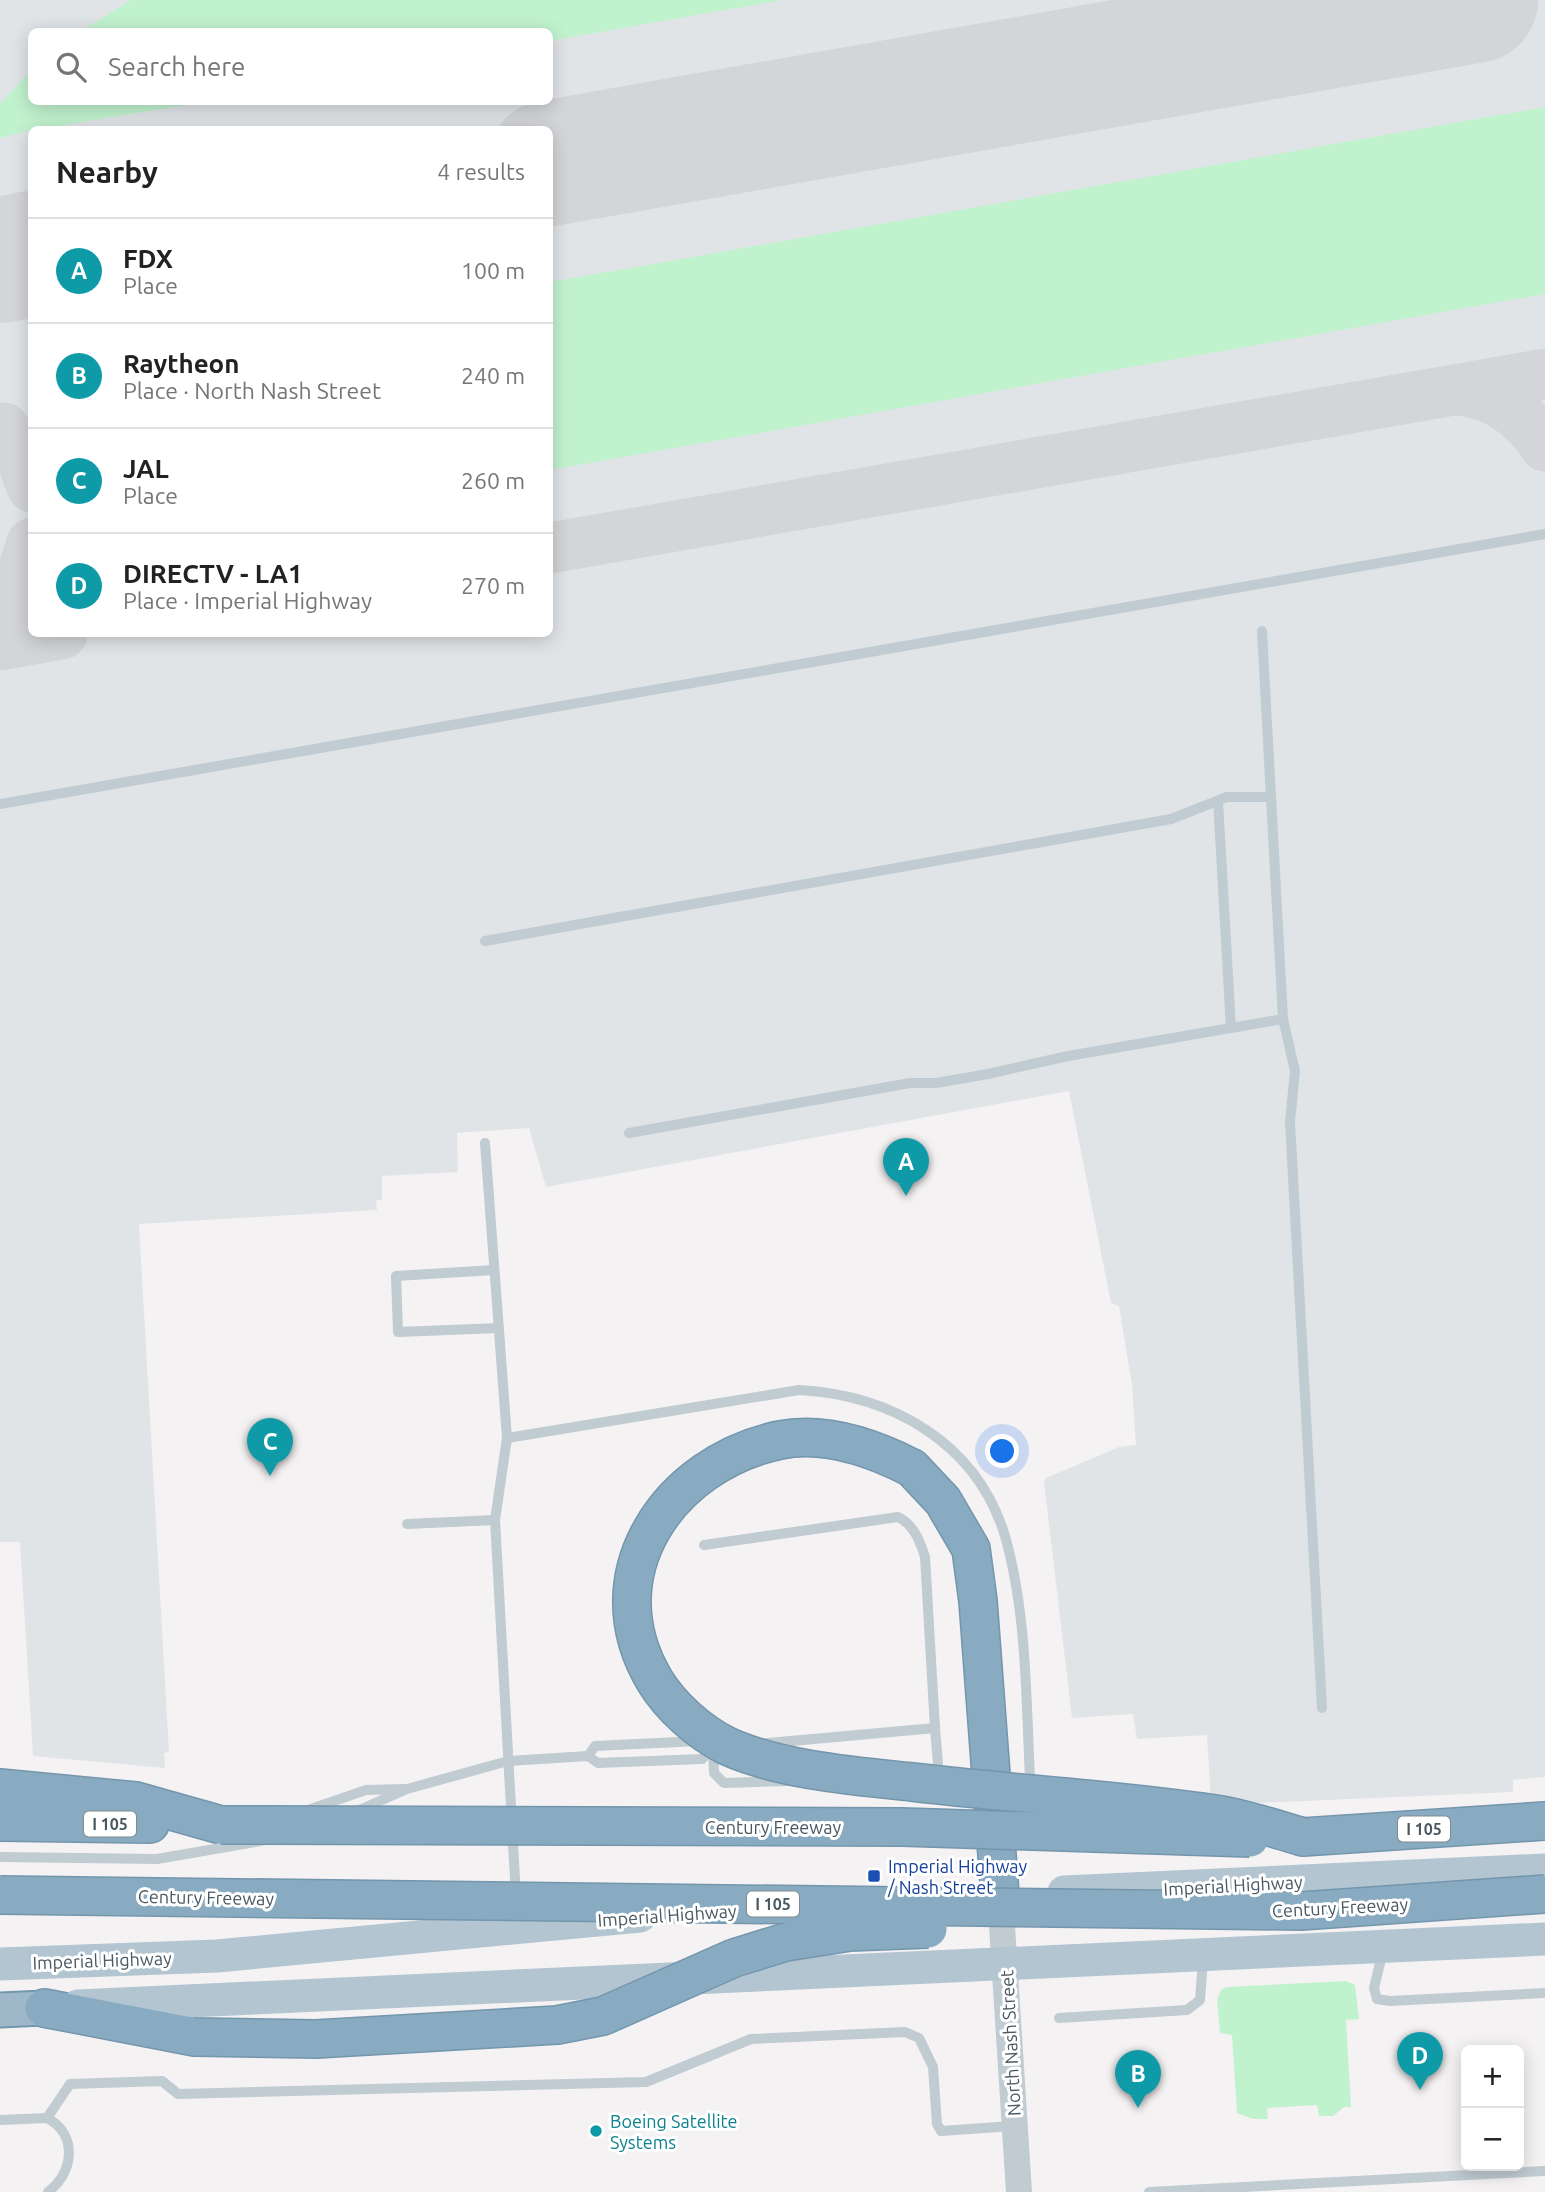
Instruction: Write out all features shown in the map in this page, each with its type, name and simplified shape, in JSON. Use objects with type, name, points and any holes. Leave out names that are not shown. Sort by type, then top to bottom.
[{"type":"highway","points":[[1000,1895],[978,1601],[971,1549],[943,1501],[912,1468],[873,1448],[828,1440],[782,1440],[732,1456],[695,1477],[663,1510],[641,1549],[632,1589],[634,1624],[645,1664],[664,1696],[692,1723],[727,1746],[839,1774],[1218,1814],[1302,1830]]},
{"type":"highway","points":[[0,1788],[136,1801],[215,1839]]},
{"type":"highway","name":"Century Freeway","points":[[0,1822],[215,1839],[902,1827],[1183,1838],[1302,1830],[1545,1821]]},
{"type":"highway","name":"Century Freeway","points":[[0,1895],[1301,1911],[1545,1894]]},
{"type":"highway","points":[[0,2010],[44,2008],[195,2037],[316,2039],[557,2025],[592,2018],[660,1993],[734,1958],[786,1942],[850,1933],[1301,1911]]},
{"type":"main road","name":"Imperial Highway","points":[[0,1965],[217,1956],[664,1914],[1000,1895],[1545,1870]]},
{"type":"main road","points":[[1204,1955],[1224,1933],[1252,1926],[1545,1911]]},
{"type":"main road","points":[[44,2008],[1545,1939]]},
{"type":"street","name":"North Nash Street","points":[[1000,1895],[1019,2192]]},
{"type":"lane","points":[[0,804],[1545,534]]},
{"type":"lane","points":[[1262,631],[1283,1019],[1295,1071],[1290,1122],[1321,1707]]},
{"type":"lane","points":[[485,942],[1158,821],[1227,797],[1271,797]]},
{"type":"lane","points":[[1218,801],[1231,1028]]},
{"type":"lane","points":[[629,1133],[911,1083],[988,1074],[1044,1060],[1283,1019]]},
{"type":"lane","points":[[485,1143],[507,1438],[495,1520],[517,1928]]},
{"type":"lane","points":[[494,1270],[396,1276],[398,1332],[499,1328]]},
{"type":"lane","points":[[507,1438],[799,1390],[838,1392],[869,1401],[923,1427],[960,1455],[988,1497],[1004,1535],[1014,1583],[1024,1662],[1030,1779],[1041,1803],[1050,1808]]},
{"type":"lane","points":[[704,1545],[898,1517],[905,1520],[920,1539],[925,1557],[938,1764],[933,1777],[724,1783],[714,1773],[713,1748]]},
{"type":"lane","points":[[407,1524],[495,1520]]},
{"type":"lane","points":[[215,1839],[258,1842],[374,1806],[407,1789],[508,1761],[588,1756],[598,1763],[702,1759],[713,1748],[935,1728]]},
{"type":"lane","points":[[588,1756],[595,1746],[703,1741],[713,1748]]},
{"type":"lane","points":[[0,1857],[157,1859],[215,1839],[246,1832],[366,1790],[407,1789]]},
{"type":"lane","points":[[1367,1820],[1462,1814]]},
{"type":"lane","points":[[1187,1822],[1302,1830]]},
{"type":"lane","points":[[1384,1947],[1374,1988],[1377,1999],[1390,2001],[1545,1993]]},
{"type":"lane","points":[[1059,2018],[1187,2010],[1200,2000],[1204,1955]]},
{"type":"lane","points":[[47,2118],[70,2084],[162,2081],[178,2094],[646,2082],[751,2039],[905,2032],[919,2038],[933,2067],[937,2124],[941,2131],[1015,2126]]},
{"type":"lane","points":[[0,2119],[47,2118],[64,2134],[69,2159],[63,2177],[48,2192]]},
{"type":"lane","points":[[1149,2192],[1545,2171]]},
{"type":"shaded area","points":[[0,0],[1545,0],[1545,1777],[1513,1780],[1513,1792],[1211,1805],[1207,1735],[1137,1739],[1133,1714],[1072,1718],[1044,1482],[1046,1478],[1119,1447],[1136,1445],[1132,1385],[1119,1306],[1111,1303],[1069,1091],[546,1187],[529,1128],[457,1133],[458,1172],[382,1176],[382,1200],[376,1200],[377,1210],[139,1224],[169,1752],[164,1753],[165,1768],[33,1756],[20,1542],[0,1542]]},
{"type":"green space","points":[[131,0],[783,0],[553,40],[553,28],[86,28]]},
{"type":"green space","points":[[28,74],[28,105],[186,105],[57,126],[28,126],[28,131],[0,138],[0,103]]},
{"type":"green space","points":[[1545,107],[1545,294],[553,469],[553,281]]},
{"type":"green space","points":[[1346,1981],[1355,1985],[1359,2019],[1346,2020],[1351,2107],[1344,2107],[1333,2116],[1319,2116],[1317,2105],[1267,2108],[1268,2119],[1253,2119],[1237,2113],[1232,2035],[1220,2033],[1217,2000],[1221,1990],[1226,1987]]},
{"type":"taxiway","points":[[553,547],[1545,374]]},
{"type":"taxiway","points":[[1455,390],[1482,395],[1507,407],[1528,424],[1545,446]]},
{"type":"taxiway","points":[[4,428],[28,476]]},
{"type":"taxiway","points":[[0,610],[22,573],[28,555]]},
{"type":"taxiway","points":[[0,645],[45,637]]},
{"type":"runway","points":[[553,162],[1475,0]]},
{"type":"runway","points":[[0,260],[28,255]]},
{"type":"place","name":"FDX","points":[[906,1196]]},
{"type":"place","name":"JAL","points":[[270,1476]]},
{"type":"place","name":"Imperial Highway / Nash Street","points":[[874,1876]]},
{"type":"place","name":"DIRECTV - LA1","points":[[1420,2090]]},
{"type":"place","name":"Raytheon","points":[[1138,2108]]},
{"type":"place","name":"Boeing Satellite Systems","points":[[596,2131]]}]
